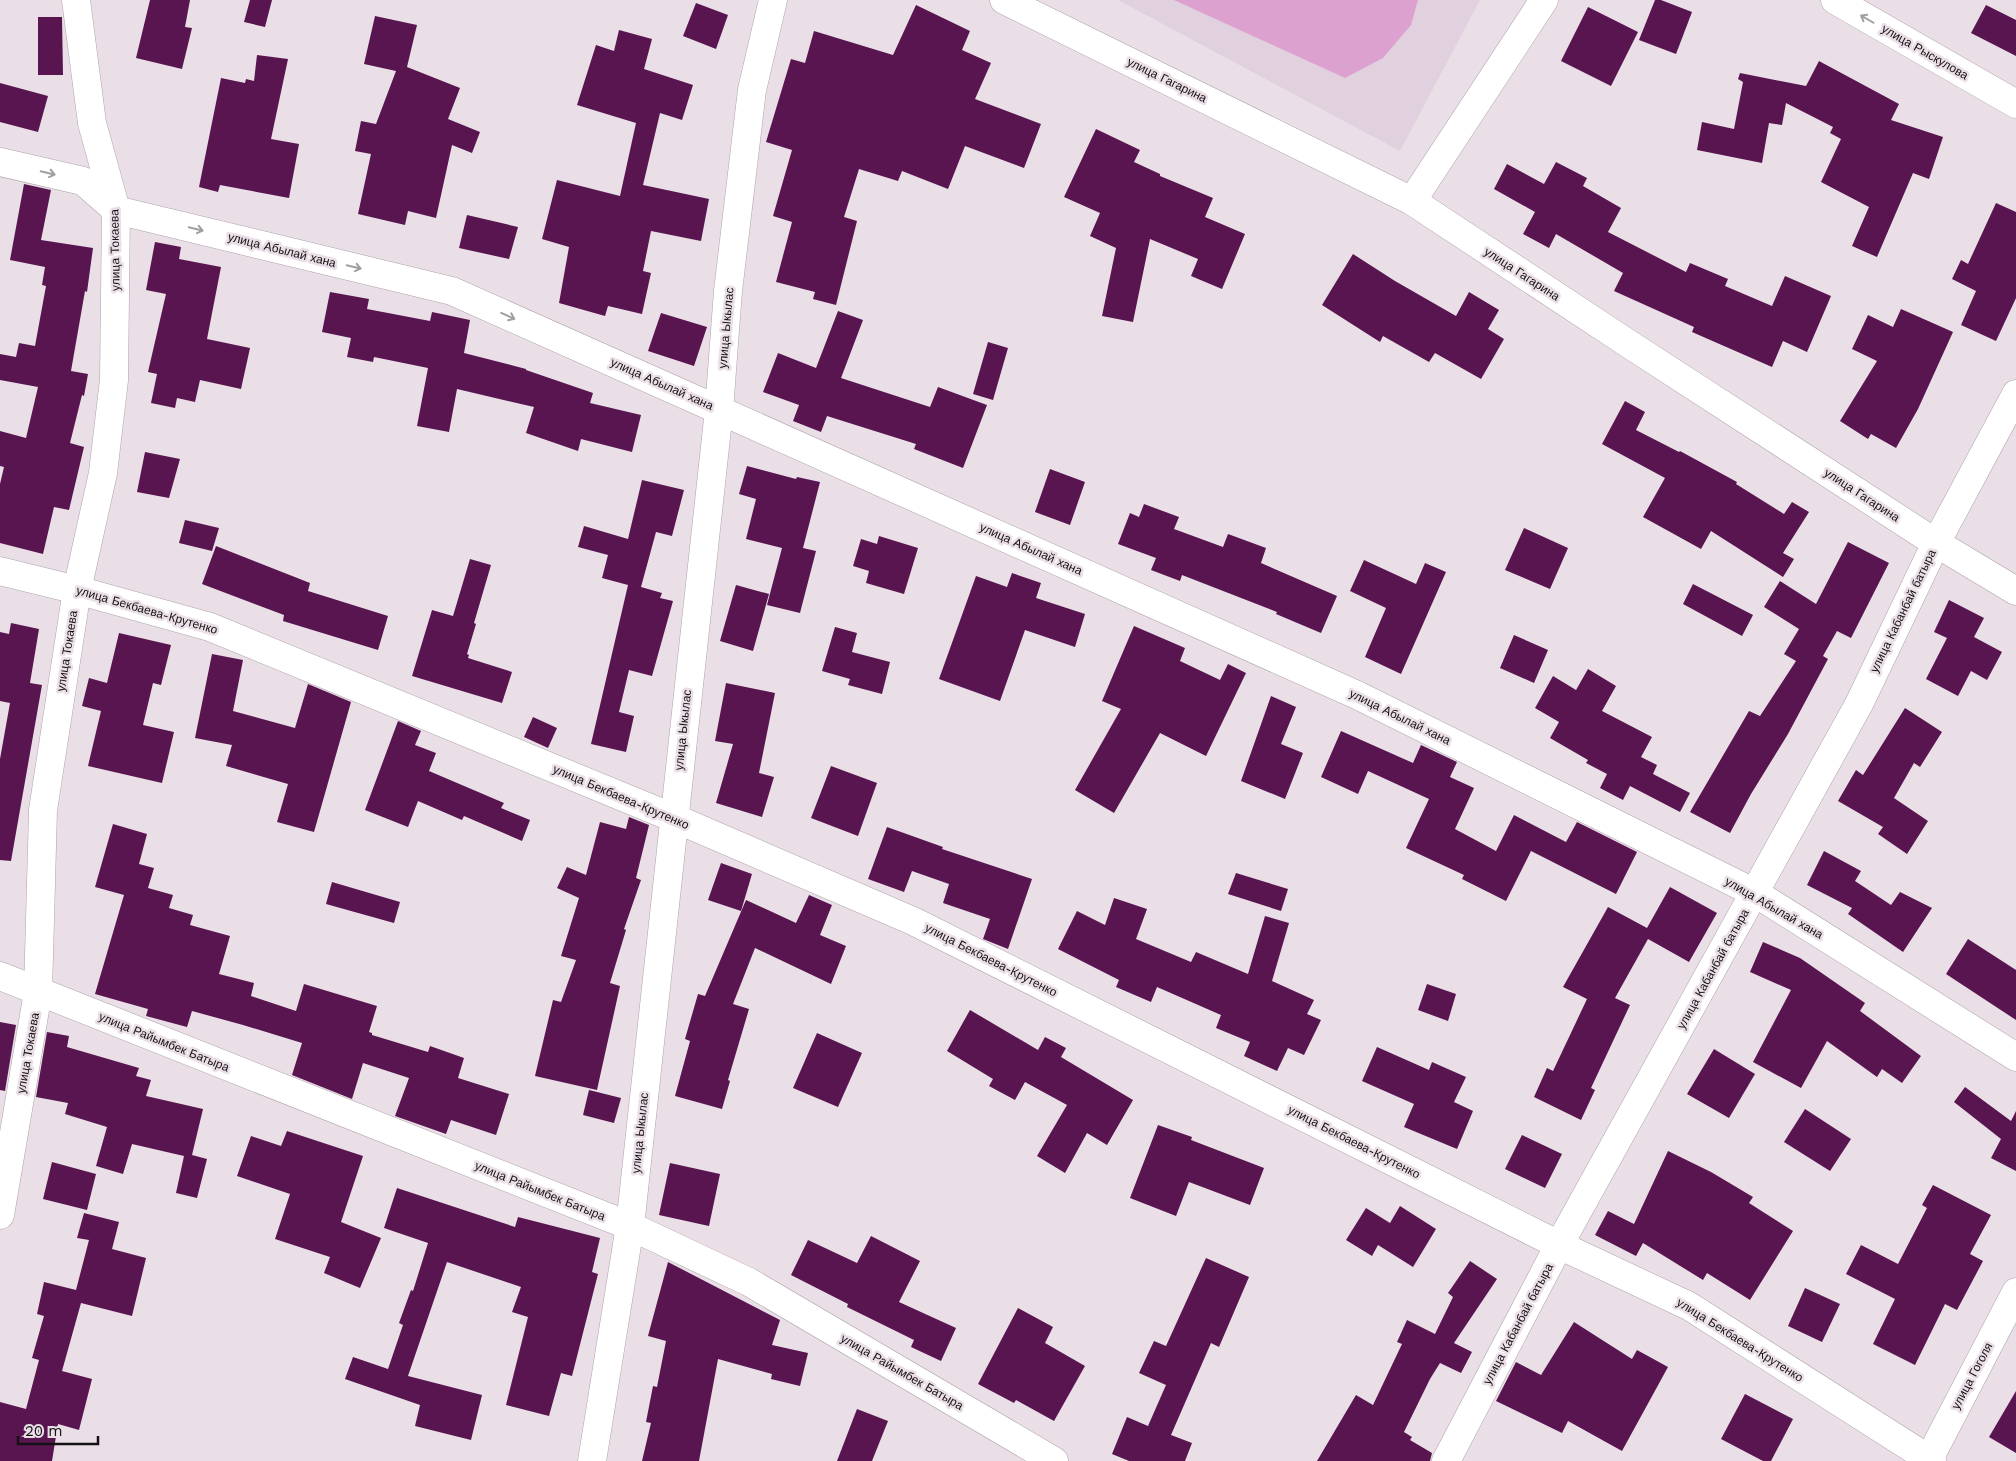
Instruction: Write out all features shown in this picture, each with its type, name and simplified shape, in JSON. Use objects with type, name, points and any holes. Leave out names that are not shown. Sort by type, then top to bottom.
[{"type":"street","name":"улица Токаева","points":[[0,1215],[38,992],[43,810],[77,590],[103,473],[114,380],[116,210],[92,123],[76,0]]},
{"type":"street","name":"улица Ыкылас","points":[[592,1461],[630,1226],[719,410],[728,291],[752,90],[773,0]]},
{"type":"street","name":"улица Гагарина","points":[[1004,0],[1412,201],[1936,543],[2016,591]]},
{"type":"street","points":[[1412,201],[1544,0]]},
{"type":"street","name":"улица Рыскулова","points":[[1835,0],[2016,104]]},
{"type":"street","name":"улица Абылай хана","points":[[0,162],[83,181],[116,210],[452,290],[1357,695],[1755,893],[2016,1057]]},
{"type":"street","name":"улица Кабанбай батыра","points":[[1446,1461],[1559,1245],[1859,704],[1936,543],[2016,394]]},
{"type":"street","name":"улица Бекбаева-Крутенко","points":[[0,571],[210,627],[674,818],[914,921],[1559,1245],[1689,1306],[1930,1460]]},
{"type":"street","name":"улица Райымбек Батыра","points":[[0,976],[630,1226],[749,1282],[1054,1461]]},
{"type":"street","name":"улица Гоголя","points":[[1930,1460],[2016,1292]]},
{"type":"shaded area","points":[[1118,0],[1480,0],[1400,151]]},
{"type":"shaded area","points":[[1174,0],[1418,0],[1411,25],[1383,58],[1345,78]]},
{"type":"building","points":[[150,0],[190,0],[185,27],[192,28],[182,69],[136,58]]},
{"type":"building","points":[[250,0],[272,0],[265,27],[244,22]]},
{"type":"building","points":[[1655,0],[1661,0],[1692,12],[1676,54],[1639,40]]},
{"type":"building","points":[[696,3],[728,15],[716,49],[683,36]]},
{"type":"building","points":[[916,5],[970,31],[962,50],[991,63],[975,99],[1041,124],[1024,168],[965,146],[948,189],[902,171],[898,181],[859,169],[844,217],[857,221],[836,305],[813,299],[815,292],[776,282],[792,222],[773,216],[792,150],[766,142],[791,59],[805,63],[814,31],[893,55]]},
{"type":"building","points":[[1986,5],[2016,20],[2016,56],[1971,33]]},
{"type":"building","points":[[1588,7],[1638,32],[1611,86],[1561,61]]},
{"type":"building","points":[[375,16],[417,25],[407,67],[460,88],[448,119],[480,132],[472,153],[452,145],[436,218],[408,211],[405,225],[358,214],[371,154],[355,151],[361,121],[376,124],[396,71],[364,64]]},
{"type":"building","points":[[38,17],[62,17],[63,75],[38,75]]},
{"type":"building","points":[[619,30],[652,39],[644,69],[693,85],[682,120],[660,113],[643,185],[709,199],[701,241],[651,231],[643,271],[651,273],[642,314],[608,306],[605,316],[559,303],[569,247],[542,239],[557,180],[620,196],[636,123],[577,105],[596,45],[614,51]]},
{"type":"building","points":[[257,55],[288,59],[271,139],[299,144],[289,198],[220,185],[218,192],[199,187],[221,78],[245,83],[246,79],[254,81]]},
{"type":"building","points":[[1819,61],[1899,104],[1891,120],[1943,137],[1929,179],[1913,173],[1877,257],[1852,246],[1869,207],[1821,182],[1841,139],[1830,133],[1833,127],[1786,103],[1782,125],[1769,123],[1762,163],[1697,150],[1702,122],[1734,129],[1743,82],[1738,79],[1740,73],[1806,86]]},
{"type":"building","points":[[0,83],[48,96],[38,132],[0,122]]},
{"type":"building","points":[[1096,129],[1140,150],[1134,162],[1160,174],[1160,176],[1213,198],[1205,217],[1245,234],[1222,289],[1191,276],[1198,259],[1150,239],[1133,322],[1102,316],[1116,248],[1090,236],[1100,213],[1064,197]]},
{"type":"building","points":[[1556,162],[1587,178],[1583,186],[1621,208],[1608,232],[1686,272],[1690,263],[1728,279],[1725,286],[1772,306],[1785,276],[1831,296],[1807,352],[1783,341],[1772,367],[1692,332],[1694,327],[1614,291],[1623,273],[1556,234],[1549,248],[1523,234],[1535,212],[1494,189],[1507,164],[1544,184]]},
{"type":"building","points":[[24,184],[51,190],[41,240],[93,248],[87,292],[85,291],[71,371],[88,374],[84,396],[82,395],[70,443],[84,447],[69,510],[54,507],[43,554],[0,543],[0,484],[4,467],[0,466],[0,431],[26,438],[38,387],[0,380],[0,354],[16,357],[19,343],[35,346],[46,286],[42,285],[45,267],[10,260]]},
{"type":"building","points":[[1996,203],[2016,212],[2016,298],[1996,341],[1961,325],[1976,291],[1952,279],[1961,260],[1968,264]]},
{"type":"building","points":[[467,215],[518,227],[509,259],[459,248]]},
{"type":"building","points":[[155,242],[181,247],[179,259],[221,267],[207,339],[250,348],[241,389],[200,380],[195,402],[177,398],[175,408],[151,403],[157,374],[148,372],[166,294],[146,290]]},
{"type":"building","points":[[1353,254],[1456,316],[1469,292],[1499,310],[1488,329],[1504,339],[1481,379],[1435,353],[1429,362],[1383,336],[1380,342],[1322,305]]},
{"type":"building","points":[[330,292],[369,299],[367,309],[430,321],[432,312],[470,320],[464,353],[526,369],[593,393],[590,403],[641,415],[632,452],[581,439],[578,451],[526,433],[534,407],[457,389],[449,432],[417,426],[428,368],[374,357],[373,362],[347,357],[351,338],[322,332]]},
{"type":"building","points":[[1901,309],[1953,332],[1918,409],[1896,448],[1871,434],[1868,439],[1840,421],[1877,361],[1852,349],[1868,315],[1893,327]]},
{"type":"building","points":[[838,311],[863,320],[841,378],[930,407],[938,387],[987,405],[963,468],[914,449],[916,444],[827,416],[821,432],[793,421],[799,405],[763,392],[778,353],[816,368]]},
{"type":"building","points":[[661,313],[707,327],[694,366],[648,351]]},
{"type":"building","points":[[988,342],[1008,348],[993,400],[973,394]]},
{"type":"building","points":[[1625,401],[1645,412],[1636,430],[1737,482],[1736,484],[1784,514],[1792,502],[1809,512],[1783,553],[1794,559],[1783,577],[1711,531],[1701,549],[1643,517],[1665,478],[1602,444]]},
{"type":"building","points":[[145,452],[180,459],[169,498],[137,492]]},
{"type":"building","points":[[747,466],[796,479],[797,477],[820,482],[803,548],[816,551],[800,613],[767,605],[782,548],[746,539],[756,499],[739,494]]},
{"type":"building","points":[[1050,469],[1085,482],[1070,525],[1035,512]]},
{"type":"building","points":[[642,480],[684,490],[672,536],[656,532],[641,587],[662,593],[660,598],[673,601],[652,676],[629,670],[619,712],[634,716],[626,752],[591,744],[628,585],[602,578],[608,555],[578,547],[584,526],[628,539]]},
{"type":"building","points":[[1144,504],[1179,517],[1174,529],[1223,547],[1228,534],[1266,548],[1261,563],[1337,596],[1321,633],[1276,614],[1277,612],[1182,575],[1180,581],[1151,570],[1156,558],[1118,544],[1130,513],[1139,517]]},
{"type":"building","points":[[185,520],[219,528],[212,551],[179,543]]},
{"type":"building","points":[[1524,528],[1568,548],[1550,589],[1505,570]]},
{"type":"building","points":[[879,536],[918,548],[904,594],[866,583],[869,571],[853,566],[861,539],[877,544]]},
{"type":"building","points":[[1848,542],[1889,563],[1851,638],[1837,631],[1823,656],[1828,659],[1788,734],[1751,794],[1730,833],[1690,812],[1749,711],[1760,716],[1796,661],[1784,654],[1799,629],[1764,607],[1780,581],[1816,604]]},
{"type":"building","points":[[216,546],[310,583],[308,591],[388,616],[378,650],[283,621],[284,615],[202,584]]},
{"type":"building","points":[[470,559],[491,565],[467,654],[469,655],[468,658],[512,672],[502,703],[412,676],[432,610],[453,616]]},
{"type":"building","points":[[1364,560],[1416,584],[1425,563],[1446,572],[1401,674],[1365,657],[1386,608],[1350,591]]},
{"type":"building","points":[[1012,573],[1041,583],[1036,598],[1085,614],[1075,647],[1025,630],[1000,701],[939,679],[976,576],[1007,587]]},
{"type":"building","points":[[1693,584],[1753,615],[1742,636],[1683,604]]},
{"type":"building","points":[[736,585],[769,594],[753,651],[720,641]]},
{"type":"building","points":[[1949,600],[1984,618],[1974,637],[2002,652],[1987,680],[1971,671],[1958,696],[1926,679],[1947,638],[1934,632]]},
{"type":"building","points":[[11,623],[39,629],[30,683],[42,685],[11,861],[0,860],[0,759],[10,703],[0,701],[0,632],[9,634]]},
{"type":"building","points":[[1134,626],[1185,648],[1180,661],[1220,680],[1228,664],[1246,673],[1206,756],[1160,733],[1114,813],[1075,790],[1121,709],[1102,701]]},
{"type":"building","points":[[835,627],[857,633],[852,652],[890,662],[882,694],[848,685],[850,679],[822,671]]},
{"type":"building","points":[[119,633],[171,645],[161,685],[153,683],[143,725],[174,732],[162,783],[88,766],[101,711],[82,706],[89,678],[107,683]]},
{"type":"building","points":[[1514,635],[1548,650],[1534,683],[1500,668]]},
{"type":"building","points":[[212,654],[243,660],[233,711],[295,728],[308,684],[351,702],[314,832],[277,822],[288,784],[226,766],[232,745],[195,738]]},
{"type":"building","points":[[1588,669],[1616,686],[1602,711],[1652,737],[1641,757],[1657,765],[1653,774],[1690,793],[1680,812],[1630,786],[1623,800],[1600,788],[1607,774],[1586,763],[1588,760],[1550,738],[1559,722],[1535,708],[1553,676],[1576,690]]},
{"type":"building","points":[[726,683],[775,693],[759,773],[774,777],[762,817],[716,803],[733,744],[715,741]]},
{"type":"building","points":[[1271,696],[1296,707],[1281,744],[1303,753],[1285,799],[1241,781]]},
{"type":"building","points":[[1905,708],[1942,732],[1920,767],[1914,763],[1894,798],[1928,821],[1907,854],[1878,834],[1883,827],[1838,801],[1856,770],[1863,775]]},
{"type":"building","points":[[533,717],[557,728],[548,748],[524,737]]},
{"type":"building","points":[[398,721],[421,731],[415,745],[436,753],[429,771],[504,803],[501,808],[530,820],[522,841],[464,816],[462,820],[418,801],[408,827],[365,810]]},
{"type":"building","points":[[1341,731],[1413,763],[1421,745],[1457,762],[1450,777],[1474,788],[1455,829],[1496,851],[1514,815],[1566,842],[1577,822],[1637,852],[1616,894],[1531,851],[1506,901],[1462,879],[1464,875],[1406,848],[1429,799],[1368,771],[1358,794],[1321,777]]},
{"type":"building","points":[[831,766],[877,783],[858,836],[811,818]]},
{"type":"building","points":[[629,817],[649,825],[636,878],[641,880],[624,929],[626,930],[610,983],[620,986],[597,1090],[535,1076],[553,1000],[561,1002],[576,960],[561,956],[579,898],[557,888],[567,867],[586,875],[600,822],[626,829]]},
{"type":"building","points":[[113,824],[147,834],[139,864],[154,868],[148,888],[173,895],[169,908],[193,915],[190,925],[230,936],[219,974],[254,983],[251,996],[296,1011],[304,984],[377,1006],[369,1032],[372,1035],[428,1052],[430,1046],[464,1058],[458,1078],[509,1094],[496,1135],[451,1120],[446,1134],[395,1116],[409,1078],[363,1063],[352,1099],[292,1075],[302,1043],[192,1011],[187,1027],[146,1016],[148,1009],[95,994],[124,895],[95,887]]},
{"type":"building","points":[[887,827],[943,847],[942,849],[1032,879],[1008,949],[983,939],[990,919],[943,903],[949,884],[912,871],[904,892],[868,879]]},
{"type":"building","points":[[1824,851],[1861,871],[1855,881],[1891,905],[1900,892],[1932,908],[1903,952],[1848,914],[1852,908],[1807,885]]},
{"type":"building","points":[[721,863],[752,874],[741,911],[708,900]]},
{"type":"building","points":[[1236,873],[1288,889],[1281,911],[1228,894]]},
{"type":"building","points":[[332,882],[400,902],[394,923],[326,904]]},
{"type":"building","points":[[1670,887],[1717,913],[1689,962],[1648,939],[1615,998],[1630,1005],[1591,1088],[1595,1090],[1581,1120],[1534,1097],[1547,1068],[1553,1071],[1587,999],[1563,987],[1608,907],[1647,928]]},
{"type":"building","points":[[809,895],[832,905],[820,935],[846,946],[831,984],[755,948],[733,1004],[749,1009],[728,1080],[730,1081],[722,1109],[675,1096],[690,1041],[685,1039],[698,994],[705,996],[746,900],[796,923]]},
{"type":"building","points":[[1114,898],[1147,909],[1136,939],[1191,962],[1196,952],[1248,974],[1265,916],[1289,923],[1272,981],[1314,1000],[1307,1014],[1321,1020],[1304,1055],[1288,1048],[1277,1071],[1244,1056],[1250,1042],[1216,1028],[1221,1015],[1157,987],[1151,1002],[1116,987],[1119,980],[1058,949],[1077,911],[1105,925]]},
{"type":"building","points":[[1968,939],[2016,970],[2016,1020],[1946,974]]},
{"type":"building","points":[[1763,942],[1800,958],[1865,1003],[1860,1011],[1921,1056],[1902,1083],[1882,1069],[1877,1077],[1827,1041],[1801,1088],[1753,1062],[1791,990],[1750,972]]},
{"type":"building","points":[[1427,984],[1456,994],[1448,1021],[1418,1010]]},
{"type":"building","points":[[970,1010],[1038,1050],[1045,1037],[1066,1048],[1061,1057],[1133,1100],[1107,1145],[1087,1133],[1065,1173],[1037,1156],[1067,1105],[1025,1082],[1015,1100],[989,1086],[993,1079],[947,1051]]},
{"type":"building","points":[[0,1022],[16,1025],[5,1091],[0,1090]]},
{"type":"building","points":[[47,1032],[69,1036],[67,1047],[139,1068],[136,1076],[151,1080],[146,1096],[203,1109],[192,1155],[207,1159],[197,1198],[176,1193],[184,1156],[132,1144],[123,1174],[96,1166],[107,1127],[65,1114],[68,1103],[36,1097]]},
{"type":"building","points":[[817,1033],[862,1053],[838,1107],[793,1088]]},
{"type":"building","points":[[1377,1047],[1429,1070],[1432,1062],[1466,1077],[1454,1102],[1473,1111],[1457,1149],[1404,1127],[1414,1104],[1362,1081]]},
{"type":"building","points":[[1714,1049],[1755,1074],[1729,1118],[1687,1094]]},
{"type":"building","points":[[1965,1087],[2011,1121],[2016,1111],[2016,1171],[1991,1158],[2001,1139],[1954,1102]]},
{"type":"building","points":[[589,1090],[621,1098],[614,1123],[583,1115]]},
{"type":"building","points":[[1805,1109],[1851,1139],[1830,1171],[1784,1142]]},
{"type":"building","points":[[1158,1125],[1192,1137],[1191,1140],[1264,1168],[1250,1205],[1189,1182],[1176,1216],[1130,1198]]},
{"type":"building","points":[[287,1131],[363,1156],[341,1222],[381,1238],[360,1288],[324,1273],[330,1257],[275,1239],[290,1194],[237,1176],[251,1136],[281,1146]]},
{"type":"building","points":[[1522,1135],[1562,1154],[1545,1188],[1505,1169]]},
{"type":"building","points":[[1668,1151],[1711,1172],[1753,1197],[1749,1203],[1793,1231],[1750,1300],[1707,1273],[1703,1280],[1643,1243],[1636,1256],[1595,1235],[1608,1211],[1634,1224]]},
{"type":"building","points":[[52,1162],[96,1174],[87,1210],[43,1199]]},
{"type":"building","points":[[670,1163],[720,1174],[709,1226],[659,1215]]},
{"type":"building","points":[[1933,1185],[1991,1215],[1970,1254],[1983,1261],[1957,1310],[1945,1304],[1915,1365],[1873,1344],[1895,1299],[1846,1274],[1861,1245],[1898,1264],[1927,1208],[1922,1205]]},
{"type":"building","points":[[397,1188],[515,1227],[518,1217],[600,1238],[592,1272],[598,1274],[572,1376],[561,1373],[549,1416],[506,1405],[528,1317],[512,1312],[521,1287],[447,1262],[408,1376],[482,1395],[471,1440],[415,1426],[420,1405],[345,1379],[353,1357],[388,1369],[403,1325],[399,1323],[411,1290],[413,1291],[428,1243],[384,1228]]},
{"type":"building","points":[[1400,1206],[1436,1229],[1413,1267],[1378,1245],[1372,1256],[1346,1240],[1366,1208],[1390,1223]]},
{"type":"building","points":[[84,1213],[119,1222],[112,1249],[146,1258],[132,1316],[81,1303],[62,1371],[92,1379],[79,1430],[58,1424],[52,1461],[0,1461],[0,1402],[26,1409],[39,1360],[32,1358],[44,1316],[37,1314],[44,1282],[76,1290],[89,1240],[77,1238]]},
{"type":"building","points":[[871,1236],[920,1261],[899,1302],[956,1328],[941,1361],[911,1347],[914,1340],[847,1307],[848,1304],[791,1275],[808,1240],[857,1263]]},
{"type":"building","points":[[1206,1258],[1249,1277],[1219,1347],[1211,1343],[1171,1435],[1192,1443],[1185,1461],[1129,1461],[1112,1454],[1127,1417],[1148,1426],[1166,1385],[1139,1373],[1154,1341],[1166,1346]]},
{"type":"building","points":[[1470,1261],[1497,1279],[1454,1343],[1472,1352],[1461,1373],[1440,1363],[1404,1432],[1412,1437],[1410,1440],[1432,1453],[1430,1461],[1317,1461],[1356,1395],[1373,1405],[1402,1344],[1397,1342],[1407,1320],[1435,1334],[1453,1297],[1448,1293]]},
{"type":"building","points":[[668,1262],[780,1320],[772,1345],[808,1353],[800,1386],[771,1379],[772,1374],[718,1359],[699,1461],[642,1461],[651,1423],[646,1422],[653,1386],[657,1387],[666,1341],[648,1336]]},
{"type":"building","points":[[1805,1288],[1840,1304],[1822,1342],[1788,1326]]},
{"type":"building","points":[[1018,1308],[1053,1327],[1045,1343],[1085,1366],[1054,1421],[1016,1400],[1014,1403],[978,1384]]},
{"type":"building","points":[[1574,1322],[1632,1359],[1637,1350],[1668,1367],[1622,1451],[1568,1421],[1562,1433],[1496,1401],[1516,1362],[1541,1375]]},
{"type":"building","points":[[2016,1391],[2016,1453],[1989,1437]]},
{"type":"building","points":[[1745,1394],[1793,1419],[1771,1461],[1763,1461],[1721,1439]]},
{"type":"building","points":[[857,1409],[888,1421],[872,1461],[837,1461]]}]
